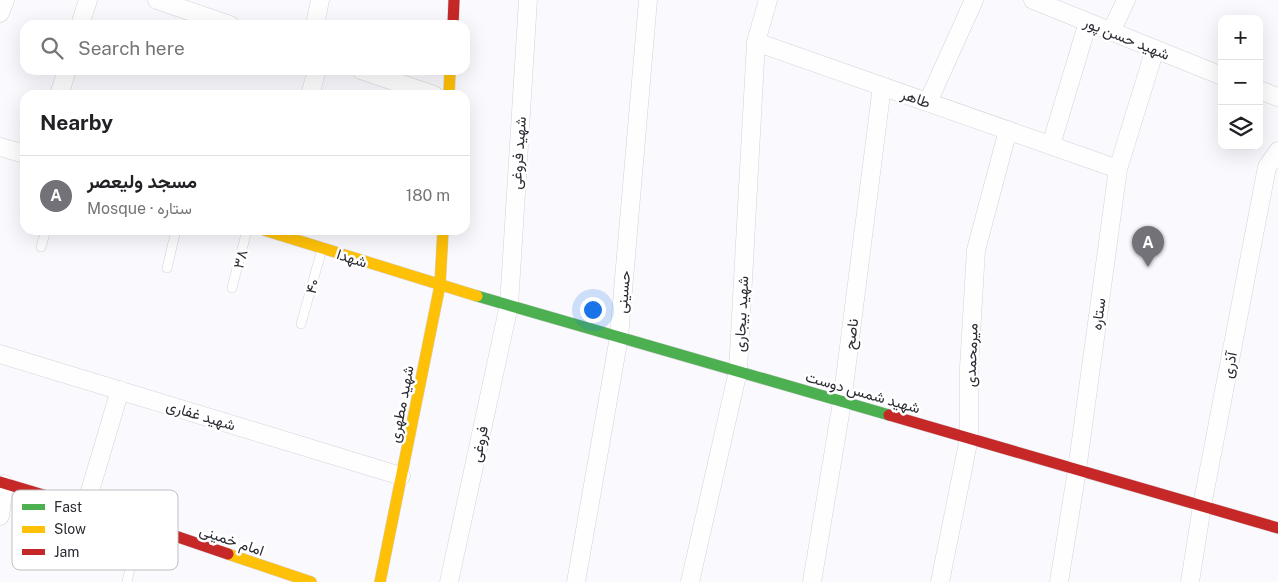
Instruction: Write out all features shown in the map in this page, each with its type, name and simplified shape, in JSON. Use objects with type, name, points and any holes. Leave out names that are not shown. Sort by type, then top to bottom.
[{"type":"street","points":[[0,13],[5,0]]},
{"type":"street","points":[[82,20],[88,0]]},
{"type":"street","points":[[158,0],[216,20]]},
{"type":"street","points":[[316,20],[320,0]]},
{"type":"street","points":[[452,20],[454,0]]},
{"type":"street","name":"شهید فروغی","points":[[509,305],[528,0]]},
{"type":"street","name":"حسینی","points":[[576,582],[619,337],[648,0]]},
{"type":"street","points":[[756,42],[768,0]]},
{"type":"street","points":[[928,102],[974,0]]},
{"type":"street","name":"شهید حسن پور","points":[[1033,0],[1218,74]]},
{"type":"street","points":[[1112,32],[1126,0]]},
{"type":"street","points":[[1051,145],[1088,22]]},
{"type":"street","name":"طاهر","points":[[756,42],[1118,168]]},
{"type":"street","name":"شهید بیجاری","points":[[690,582],[738,372],[756,42]]},
{"type":"street","name":"ستاره","points":[[1059,582],[1077,470],[1118,168],[1155,49]]},
{"type":"street","points":[[60,90],[65,75]]},
{"type":"street","points":[[311,90],[316,75]]},
{"type":"street","points":[[376,75],[419,90]]},
{"type":"street","points":[[449,90],[450,75]]},
{"type":"street","name":"ناصح","points":[[812,582],[842,402],[882,86]]},
{"type":"street","points":[[1263,91],[1278,97]]},
{"type":"street","name":"میرمحمدی","points":[[940,582],[969,438],[969,368],[976,250],[1008,130]]},
{"type":"street","points":[[0,147],[20,153]]},
{"type":"street","name":"آذری","points":[[1190,582],[1202,506],[1267,167],[1278,151]]},
{"type":"street","name":"شهید مطهری","points":[[380,582],[440,285],[443,235]]},
{"type":"street","name":"شهدا","points":[[302,236],[322,248],[440,285]]},
{"type":"street","name":"شهید شمس دوست","points":[[440,285],[1278,528]]},
{"type":"street","name":"فروغی","points":[[449,582],[509,305]]},
{"type":"street","name":"شهید غفاری","points":[[0,354],[402,476]]},
{"type":"street","points":[[90,490],[120,390]]},
{"type":"street","points":[[0,516],[2,483]]},
{"type":"street","name":"امام خمینی","points":[[2,483],[25,490]]},
{"type":"street","name":"امام خمینی","points":[[178,537],[311,582]]},
{"type":"lane","points":[[41,247],[45,235]]},
{"type":"lane","points":[[167,268],[175,235]]},
{"type":"lane","name":"۳۸","points":[[232,288],[246,235]]},
{"type":"lane","name":"۴۰","points":[[301,324],[322,248]]},
{"type":"traffic: fast","points":[[477,296],[889,415]]},
{"type":"traffic: slow","points":[[449,90],[450,75]]},
{"type":"traffic: slow","points":[[280,235],[477,296]]},
{"type":"traffic: slow","points":[[380,582],[440,285],[443,235]]},
{"type":"traffic: slow","points":[[228,554],[311,582]]},
{"type":"traffic: jam","points":[[453,20],[454,0]]},
{"type":"traffic: jam","points":[[889,415],[1278,528]]},
{"type":"traffic: jam","points":[[0,482],[27,490]]},
{"type":"traffic: jam","points":[[178,537],[228,554]]},
{"type":"place","name":"مسجد ولیعصر","points":[[1148,267]]}]
